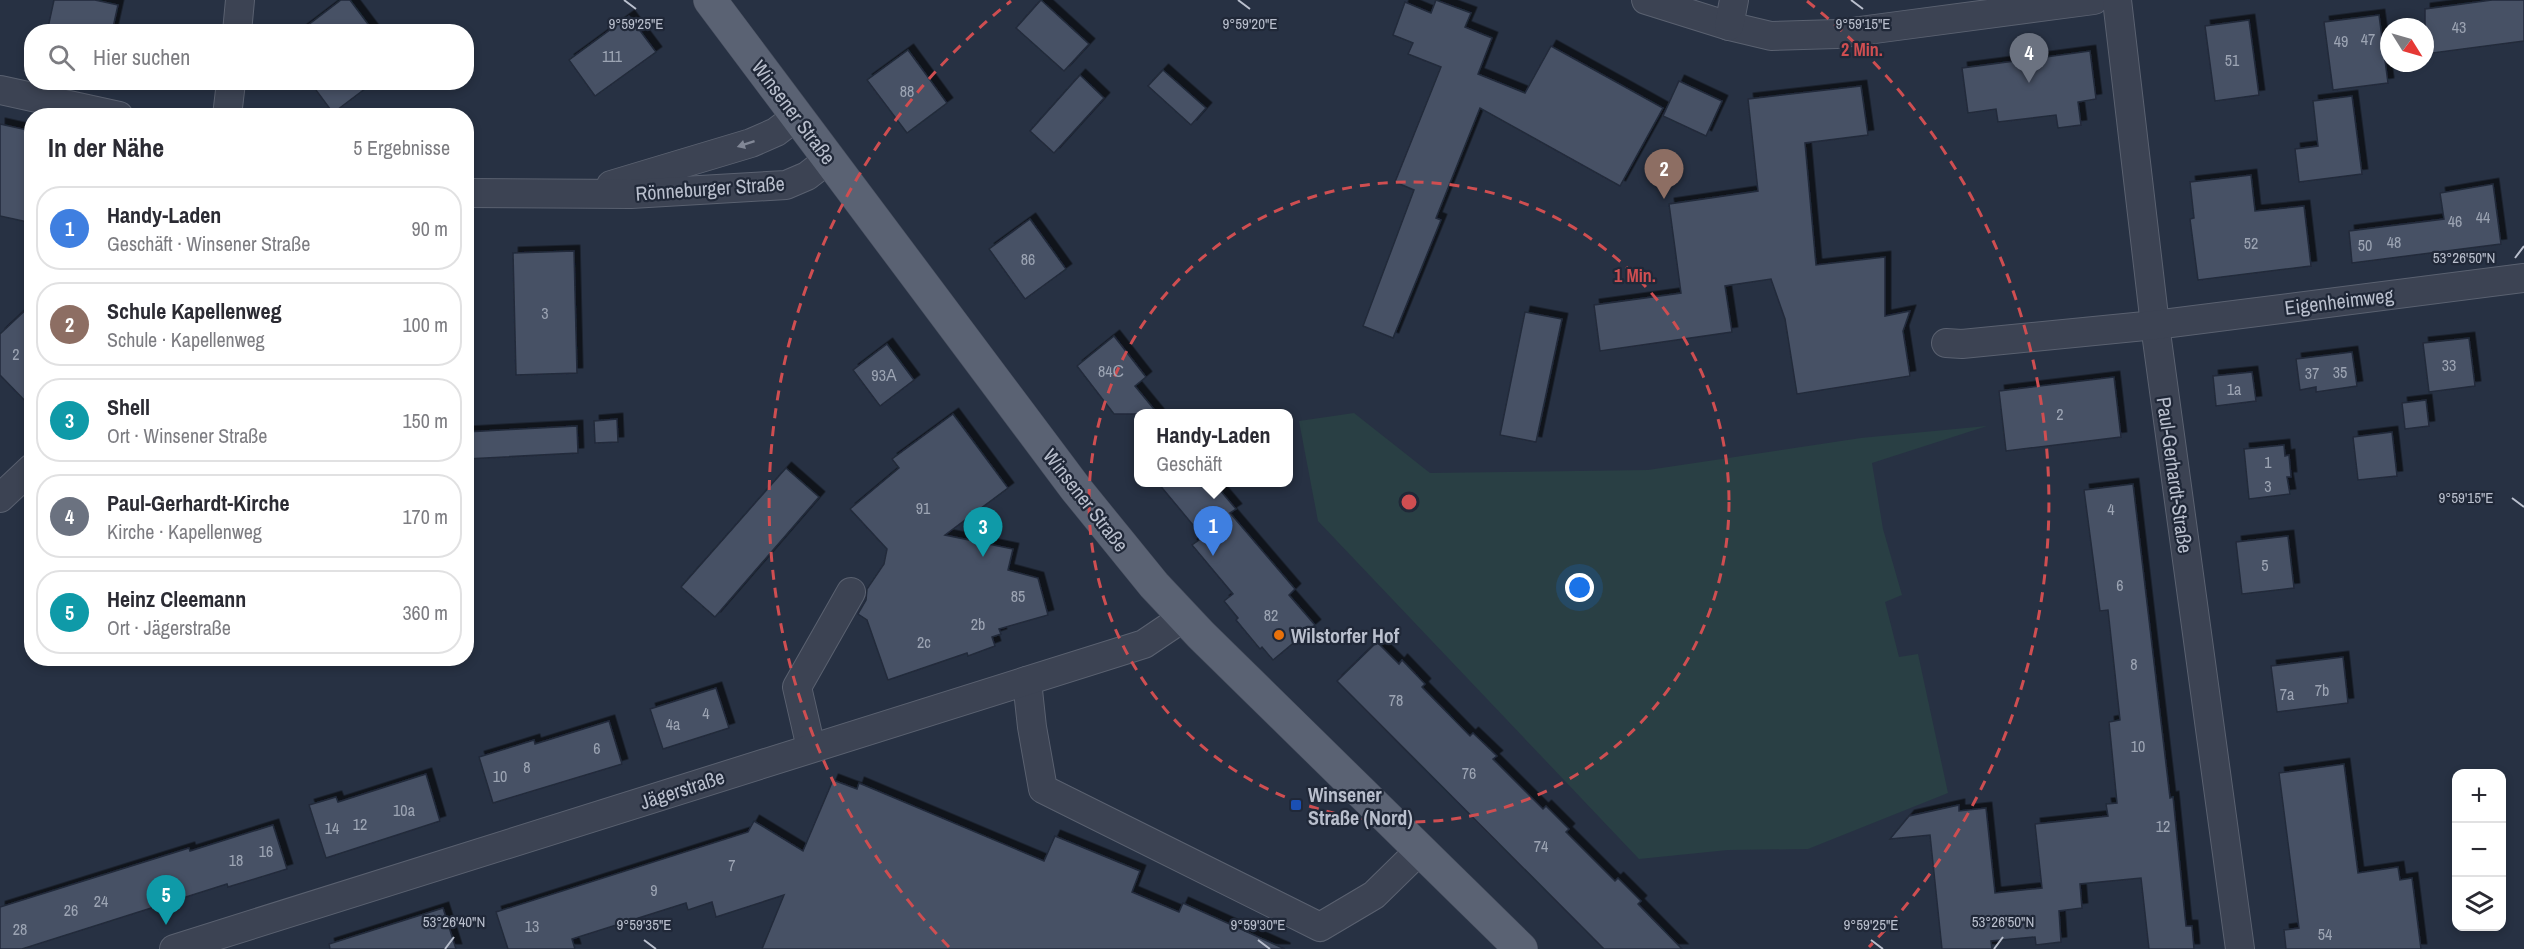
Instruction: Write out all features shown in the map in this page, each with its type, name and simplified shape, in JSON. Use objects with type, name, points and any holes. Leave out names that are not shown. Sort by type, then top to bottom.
[{"type":"main road","name":"Winsener Straße","points":[[710,0],[1097,516],[1154,585],[1521,949]]},
{"type":"street","points":[[238,24],[240,0]]},
{"type":"street","points":[[1646,0],[1731,13],[1771,36],[1837,34],[2094,0]]},
{"type":"street","name":"Paul-Gerhardt-Straße","points":[[2117,0],[2155,325],[2240,949]]},
{"type":"street","points":[[0,90],[82,108]]},
{"type":"street","points":[[228,108],[230,90]]},
{"type":"street","name":"Rönneburger Straße","points":[[584,193],[751,143],[776,132],[797,116]]},
{"type":"street","name":"Rönneburger Straße","points":[[474,193],[631,194],[786,185],[807,176],[829,159]]},
{"type":"street","name":"Eigenheimweg","points":[[1946,343],[1962,344],[2155,325],[2524,278]]},
{"type":"street","points":[[0,498],[24,476]]},
{"type":"street","points":[[811,748],[797,687],[851,592]]},
{"type":"street","name":"Jägerstraße","points":[[174,949],[1144,644],[1184,617]]},
{"type":"street","points":[[1027,681],[1043,789],[1320,927],[1374,895],[1420,850]]},
{"type":"green space","points":[[1354,413],[1430,473],[1648,470],[1861,438],[1987,426],[1872,463],[1883,529],[1902,595],[1885,602],[1899,657],[1918,654],[1948,793],[1808,849],[1728,850],[1639,859],[1318,521],[1299,421]]},
{"type":"building","points":[[54,0],[95,0],[118,5],[114,24],[49,24]]},
{"type":"building","points":[[341,0],[350,0],[368,24],[310,24]]},
{"type":"building","points":[[1041,0],[1089,44],[1064,71],[1016,28]]},
{"type":"building","points":[[1436,0],[1471,13],[1465,27],[1492,38],[1478,74],[1525,93],[1551,46],[1663,108],[1620,186],[1480,108],[1436,218],[1441,220],[1393,338],[1363,326],[1414,190],[1395,182],[1441,67],[1408,54],[1413,43],[1393,35],[1405,2],[1431,13]]},
{"type":"building","points":[[2492,0],[2524,0],[2524,41],[2434,53],[2434,18],[2425,18],[2425,9]]},
{"type":"building","points":[[2379,15],[2380,72],[2387,72],[2388,83],[2333,90],[2324,22]]},
{"type":"building","points":[[629,16],[656,52],[595,96],[569,60]]},
{"type":"building","points":[[2249,20],[2259,95],[2215,101],[2205,26]]},
{"type":"building","points":[[908,50],[947,103],[907,133],[867,80]]},
{"type":"building","points":[[2090,51],[2096,99],[2078,102],[2081,125],[2058,128],[2056,115],[1998,122],[1996,109],[1968,113],[1962,68]]},
{"type":"building","points":[[1163,70],[1206,108],[1191,125],[1148,86]]},
{"type":"building","points":[[1080,75],[1104,98],[1054,153],[1030,131]]},
{"type":"building","points":[[1679,81],[1722,101],[1706,136],[1663,116]]},
{"type":"building","points":[[1861,86],[1868,135],[1805,143],[1816,265],[1885,257],[1885,316],[1910,311],[1903,331],[1910,376],[1797,394],[1785,319],[1771,279],[1725,286],[1732,332],[1600,351],[1594,305],[1681,293],[1669,204],[1758,191],[1748,99]]},
{"type":"building","points":[[316,90],[363,90],[340,108],[329,108]]},
{"type":"building","points":[[2352,96],[2362,174],[2299,182],[2295,149],[2318,146],[2313,101]]},
{"type":"building","points":[[0,124],[24,129],[24,221],[0,216]]},
{"type":"building","points":[[2251,175],[2255,211],[2304,206],[2311,266],[2198,280],[2190,219],[2194,218],[2190,182]]},
{"type":"building","points":[[2493,184],[2501,244],[2352,263],[2349,231],[2444,219],[2440,193]]},
{"type":"building","points":[[1030,219],[1066,269],[1025,299],[989,249]]},
{"type":"building","points":[[574,251],[577,373],[516,375],[513,253]]},
{"type":"building","points":[[24,312],[24,400],[0,375],[0,334]]},
{"type":"building","points":[[1525,312],[1562,319],[1536,442],[1500,435]]},
{"type":"building","points":[[1114,336],[1146,377],[1135,386],[1154,409],[1134,409],[1134,414],[1114,414],[1077,366]]},
{"type":"building","points":[[2469,338],[2475,386],[2429,392],[2423,343]]},
{"type":"building","points":[[887,344],[914,380],[880,406],[853,370]]},
{"type":"building","points":[[2352,352],[2357,386],[2316,392],[2316,387],[2300,390],[2296,359]]},
{"type":"building","points":[[2252,372],[2256,401],[2216,406],[2213,376]]},
{"type":"building","points":[[2114,377],[2121,437],[2006,451],[1999,391]]},
{"type":"building","points":[[2426,400],[2429,426],[2405,429],[2402,403]]},
{"type":"building","points":[[953,414],[1008,488],[945,535],[1013,549],[1008,570],[1038,578],[1048,615],[999,629],[1001,634],[992,637],[995,646],[968,656],[967,653],[888,680],[867,620],[858,614],[866,600],[867,589],[884,564],[887,549],[850,509],[899,468],[892,459]]},
{"type":"building","points":[[617,419],[618,442],[595,443],[594,421]]},
{"type":"building","points":[[577,426],[578,453],[474,459],[474,432]]},
{"type":"building","points":[[2392,432],[2397,476],[2358,480],[2353,437]]},
{"type":"building","points":[[2284,445],[2285,456],[2289,455],[2291,477],[2287,477],[2290,494],[2249,499],[2244,449]]},
{"type":"building","points":[[786,468],[819,497],[715,617],[681,587]]},
{"type":"building","points":[[2133,484],[2170,798],[2173,797],[2186,926],[2192,926],[2194,949],[2149,949],[2141,878],[2080,884],[2082,908],[2059,911],[2061,942],[2036,945],[2035,937],[1991,941],[1992,949],[1942,949],[1930,835],[1890,839],[1909,816],[1959,805],[1959,811],[1986,808],[1995,893],[2042,888],[2035,824],[2108,816],[2106,804],[2117,803],[2109,722],[2120,720],[2108,610],[2100,611],[2084,490]]},
{"type":"building","points":[[1161,487],[1217,487],[1236,509],[1230,513],[1295,589],[1289,595],[1315,625],[1273,660],[1262,647],[1260,649],[1236,620],[1238,618],[1224,601],[1233,594],[1192,545],[1203,537]]},
{"type":"building","points":[[2288,536],[2294,588],[2242,594],[2236,542]]},
{"type":"building","points":[[1377,642],[1399,664],[1402,660],[1425,684],[1422,687],[1470,736],[1473,733],[1497,756],[1493,759],[1543,809],[1546,806],[1569,829],[1566,832],[1615,881],[1618,878],[1641,901],[1638,904],[1682,949],[1604,949],[1337,681]]},
{"type":"building","points":[[2343,657],[2348,703],[2277,712],[2271,666]]},
{"type":"building","points":[[716,688],[729,728],[663,749],[650,709]]},
{"type":"building","points":[[609,721],[622,764],[493,803],[479,757],[534,740],[535,744]]},
{"type":"building","points":[[2344,764],[2358,873],[2398,867],[2400,880],[2412,878],[2421,949],[2286,949],[2284,930],[2299,928],[2279,773]]},
{"type":"building","points":[[426,774],[440,821],[326,858],[309,805],[336,797],[338,802]]},
{"type":"building","points":[[833,780],[857,789],[859,783],[1044,861],[1055,836],[1140,871],[1132,892],[1179,912],[1183,903],[1285,949],[762,949],[784,895],[716,917],[712,902],[688,910],[686,903],[572,939],[575,949],[508,949],[496,912],[748,832],[754,821],[803,851]]},
{"type":"building","points":[[273,825],[287,869],[228,887],[227,884],[22,949],[0,949],[0,907],[189,848],[190,851]]},
{"type":"building","points":[[443,908],[456,949],[330,949],[329,944]]},
{"type":"place","name":"Paul-Gerhardt-Kirche","points":[[2029,83]]},
{"type":"place","name":"Schule Kapellenweg","points":[[1664,199]]},
{"type":"place","name":"Handy-Laden","points":[[1213,556]]},
{"type":"place","name":"Shell","points":[[983,557]]},
{"type":"place","name":"Wilstorfer Hof","points":[[1279,635]]},
{"type":"place","name":"Winsener Straße (Nord)","points":[[1296,805]]},
{"type":"place","name":"Heinz Cleemann","points":[[166,925]]}]
